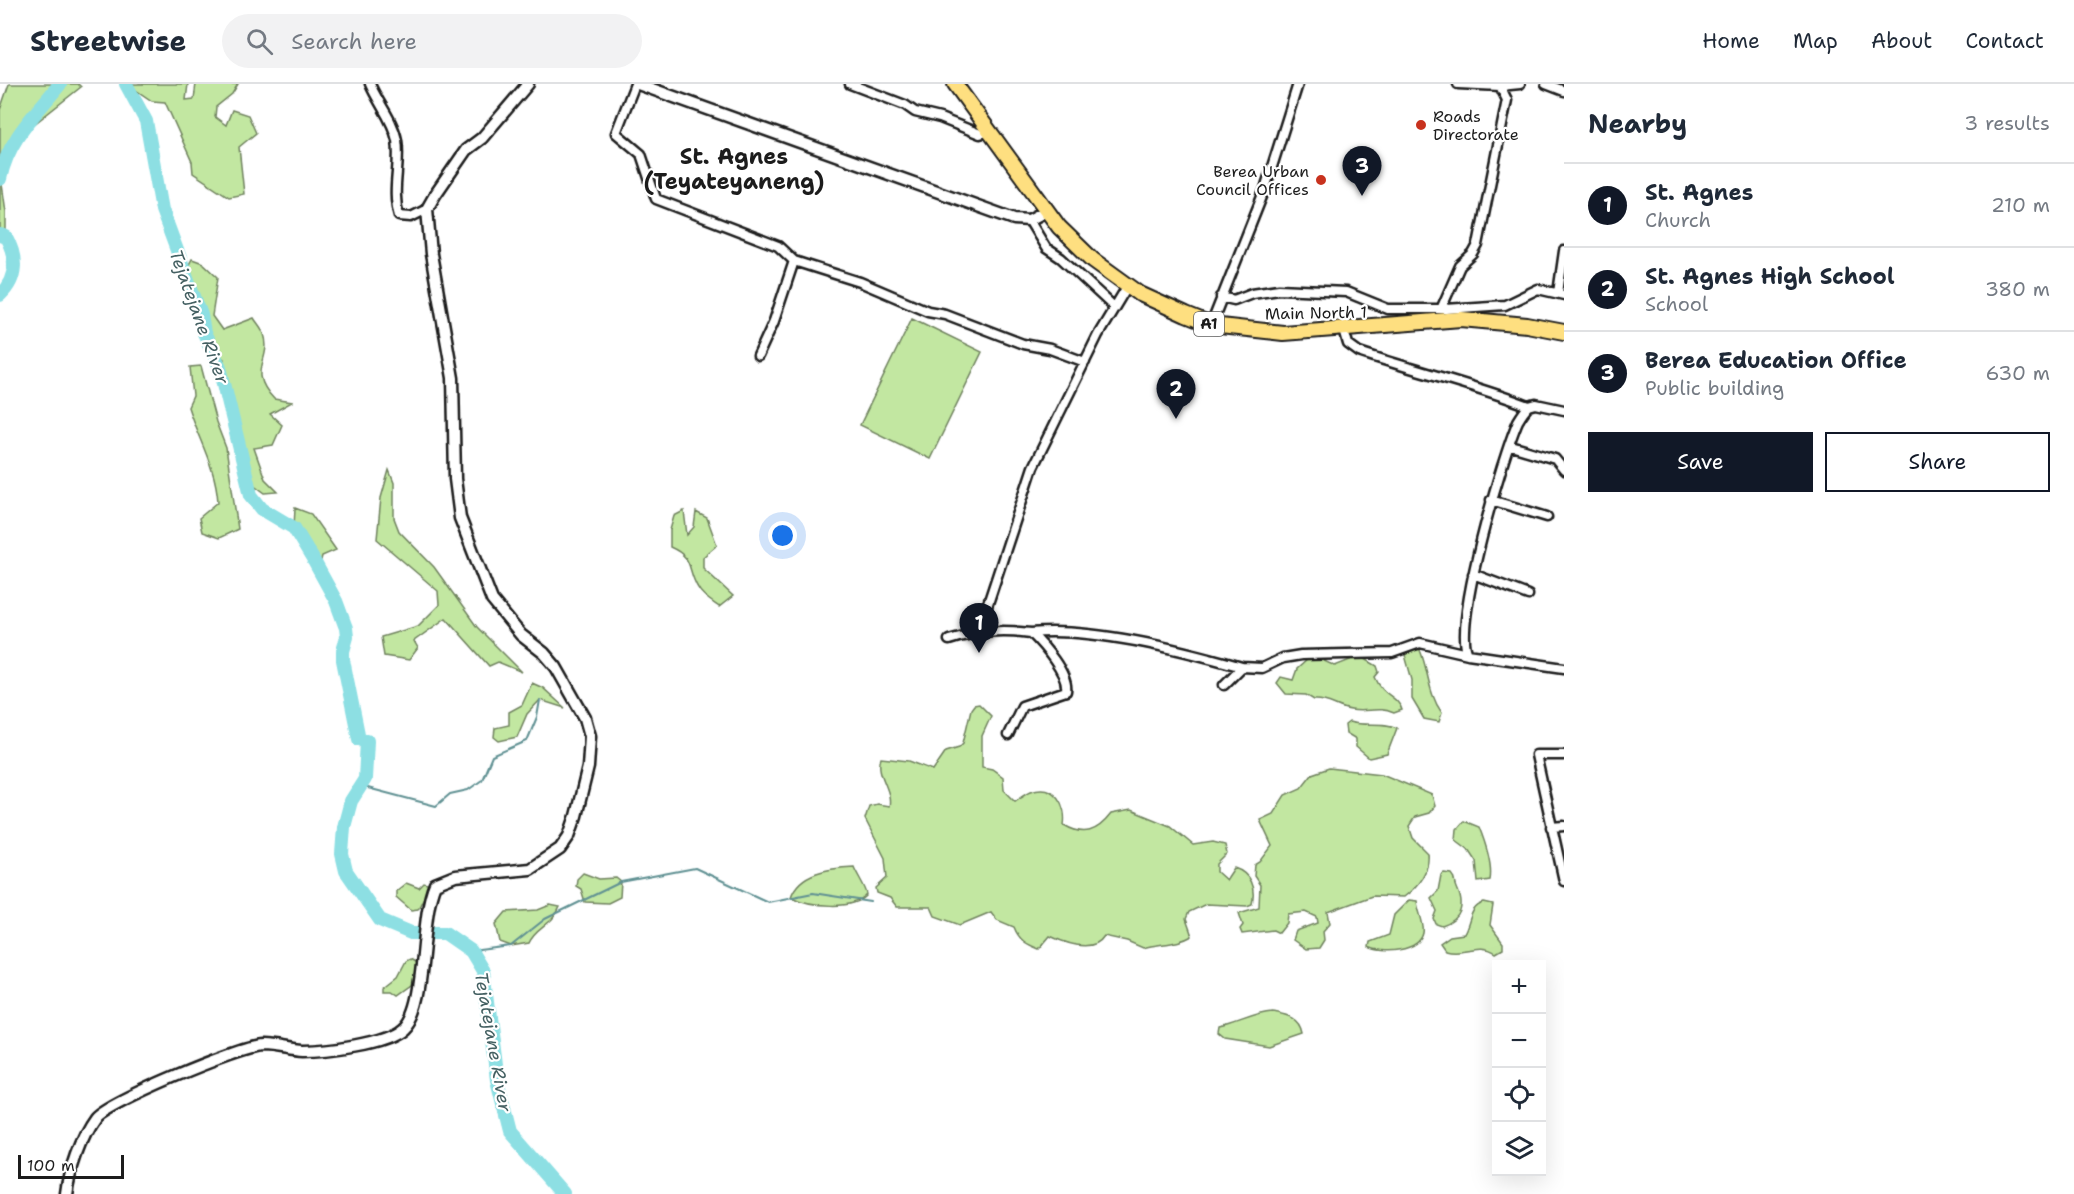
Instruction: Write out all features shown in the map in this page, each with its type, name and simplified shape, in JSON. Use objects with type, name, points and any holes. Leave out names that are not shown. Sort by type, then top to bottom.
[{"type":"main road","name":"Main North 1","points":[[955,84],[991,131],[1046,211],[1093,260],[1140,294],[1211,325],[1283,333],[1461,319],[1527,325],[1564,332]]},
{"type":"street","points":[[370,84],[388,116],[397,141],[395,202],[399,216],[411,217],[427,209],[466,150],[482,138],[528,84]]},
{"type":"street","points":[[1046,211],[1029,220],[1014,219],[637,84],[616,133],[641,154],[656,199],[771,243],[794,261],[860,282],[928,311],[945,314],[1023,344],[1050,349],[1084,362]]},
{"type":"street","points":[[850,84],[915,112],[940,118],[981,134],[991,131]]},
{"type":"street","points":[[1211,325],[1265,189],[1298,84]]},
{"type":"street","points":[[1458,84],[1500,86],[1520,84]]},
{"type":"street","points":[[1546,84],[1564,92]]},
{"type":"street","points":[[1442,307],[1460,266],[1473,254],[1478,245],[1507,106],[1500,86]]},
{"type":"street","points":[[67,1194],[85,1138],[96,1116],[118,1100],[217,1058],[258,1046],[301,1051],[321,1050],[365,1044],[402,1030],[415,1008],[425,916],[435,884],[441,879],[530,869],[560,849],[576,816],[590,750],[590,736],[585,718],[565,681],[544,653],[521,635],[492,600],[460,518],[455,479],[453,378],[430,254],[427,209]]},
{"type":"street","points":[[1029,220],[1046,249],[1061,258],[1114,307]]},
{"type":"street","points":[[1221,297],[1234,300],[1252,293],[1279,289],[1346,292],[1388,309],[1505,305],[1538,289],[1561,294],[1564,252]]},
{"type":"street","points":[[758,356],[774,321],[794,261]]},
{"type":"street","points":[[979,631],[1033,467],[1084,362],[1128,285]]},
{"type":"street","points":[[1344,330],[1348,344],[1359,352],[1446,380],[1478,386],[1529,406]]},
{"type":"street","points":[[1468,654],[1464,646],[1473,574],[1491,500],[1518,420],[1529,406],[1536,404],[1564,410]]},
{"type":"street","points":[[1511,446],[1554,459],[1564,470]]},
{"type":"street","points":[[1491,500],[1547,517]]},
{"type":"street","points":[[1473,574],[1528,596]]},
{"type":"street","points":[[949,640],[979,631],[1005,629],[1031,633],[1045,631],[1109,638],[1192,652],[1242,667],[1262,668],[1283,658],[1301,655],[1362,651],[1392,653],[1420,643],[1468,654],[1564,668]]},
{"type":"street","points":[[1008,735],[1022,706],[1063,693],[1067,687],[1055,662],[1031,633]]},
{"type":"street","points":[[1224,685],[1242,667]]},
{"type":"street","points":[[1564,755],[1536,755],[1564,881]]},
{"type":"street","points":[[1551,827],[1564,826]]},
{"type":"green space","points":[[9,84],[78,84],[81,87],[18,137],[1,177],[6,212],[6,237],[0,234],[0,110]]},
{"type":"green space","points":[[127,84],[188,84],[186,100],[194,99],[196,84],[238,84],[232,94],[216,107],[215,117],[226,125],[232,110],[248,115],[256,133],[239,147],[244,194],[229,197],[193,173],[192,162],[165,102],[152,101]]},
{"type":"green space","points":[[192,259],[203,263],[218,277],[212,316],[222,330],[254,318],[264,334],[266,343],[261,373],[266,389],[274,399],[292,402],[270,414],[282,425],[273,445],[254,448],[265,479],[278,492],[265,493],[253,484],[221,372],[224,359],[211,348],[184,274]]},
{"type":"green space","points":[[912,318],[982,352],[930,459],[860,425]]},
{"type":"green space","points":[[201,366],[216,422],[226,448],[238,529],[219,538],[202,532],[199,518],[218,502],[214,477],[188,407],[193,396],[190,367]]},
{"type":"green space","points":[[389,470],[394,483],[394,518],[399,531],[434,567],[477,627],[522,672],[498,662],[489,666],[446,618],[414,641],[418,648],[409,660],[384,656],[381,637],[418,626],[439,605],[438,591],[377,539],[381,498]]},
{"type":"green space","points":[[295,508],[311,514],[336,550],[322,556],[319,569],[294,528]]},
{"type":"green space","points":[[684,511],[687,535],[694,527],[696,512],[707,518],[717,545],[703,557],[703,568],[733,596],[719,607],[700,591],[683,555],[670,547],[670,530],[674,516]]},
{"type":"green space","points":[[1409,649],[1420,650],[1431,691],[1442,713],[1439,722],[1424,719],[1412,699],[1412,680],[1405,655]]},
{"type":"green space","points":[[1360,656],[1377,666],[1379,672],[1375,677],[1378,684],[1400,705],[1402,710],[1394,713],[1383,710],[1346,709],[1314,700],[1306,695],[1286,694],[1277,683],[1281,677],[1293,680],[1297,669],[1307,660],[1322,660],[1335,666]]},
{"type":"green space","points":[[532,683],[543,688],[565,708],[540,700],[527,714],[517,737],[499,741],[494,737],[495,728],[509,725],[509,712],[522,705]]},
{"type":"green space","points":[[979,704],[991,716],[982,736],[982,767],[992,769],[1003,777],[1004,790],[1015,801],[1031,791],[1047,790],[1058,798],[1063,810],[1064,825],[1071,829],[1090,831],[1101,825],[1111,814],[1131,810],[1170,826],[1193,845],[1213,842],[1225,845],[1227,854],[1217,864],[1217,872],[1226,880],[1234,868],[1244,873],[1252,887],[1252,904],[1247,906],[1206,904],[1189,912],[1186,919],[1192,936],[1174,942],[1143,948],[1127,941],[1104,936],[1093,945],[1086,946],[1050,936],[1039,949],[1023,941],[1014,927],[997,920],[991,912],[960,925],[935,916],[931,907],[897,907],[890,898],[877,893],[876,888],[887,878],[885,858],[865,819],[869,806],[877,804],[889,806],[889,794],[880,770],[881,758],[909,761],[933,770],[946,751],[959,747],[963,743],[971,709],[974,705]]},
{"type":"green space","points":[[1349,722],[1397,728],[1387,754],[1369,758],[1356,747],[1356,739],[1346,733],[1345,725]]},
{"type":"green space","points":[[1329,768],[1382,774],[1432,795],[1435,806],[1429,813],[1415,817],[1409,826],[1413,838],[1428,853],[1425,872],[1414,888],[1404,897],[1372,896],[1328,912],[1330,923],[1323,931],[1324,940],[1319,948],[1306,949],[1293,940],[1296,931],[1318,923],[1317,917],[1306,912],[1288,914],[1287,923],[1279,933],[1273,930],[1242,934],[1240,929],[1243,925],[1239,913],[1259,907],[1260,885],[1254,876],[1255,865],[1272,846],[1260,820],[1273,814],[1285,795],[1301,788],[1312,774]]},
{"type":"green space","points":[[1464,821],[1479,827],[1489,860],[1490,880],[1478,882],[1476,861],[1468,849],[1456,840],[1457,829]]},
{"type":"green space","points":[[854,867],[867,892],[867,895],[860,900],[842,905],[819,905],[791,897],[801,882],[816,873]]},
{"type":"green space","points":[[583,873],[599,879],[616,878],[621,882],[620,897],[608,903],[585,902],[581,889],[576,886],[577,879]]},
{"type":"green space","points":[[1452,874],[1454,877],[1461,906],[1458,916],[1442,926],[1436,924],[1434,919],[1437,911],[1431,898],[1438,891],[1441,875]]},
{"type":"green space","points":[[406,883],[419,888],[424,883],[430,885],[418,909],[411,910],[396,897],[396,891]]},
{"type":"green space","points":[[1409,900],[1417,901],[1423,930],[1420,939],[1408,948],[1399,950],[1369,947],[1370,942],[1389,935],[1394,915]]},
{"type":"green space","points":[[1484,903],[1493,905],[1490,925],[1503,943],[1503,949],[1496,953],[1483,948],[1445,950],[1440,943],[1450,936],[1464,934],[1473,911]]},
{"type":"green space","points":[[550,905],[560,907],[553,918],[536,933],[529,943],[511,946],[500,942],[496,924],[506,912],[538,910]]},
{"type":"green space","points":[[410,959],[417,963],[412,985],[398,995],[392,991],[384,991],[384,987],[398,976],[406,961]]},
{"type":"green space","points":[[1273,1013],[1297,1021],[1304,1034],[1269,1046],[1225,1039],[1219,1034],[1220,1028]]},
{"type":"waterway","points":[[0,179],[9,152],[16,140],[60,84]]},
{"type":"waterway","name":"Tejatejane River","points":[[126,84],[146,121],[162,210],[201,315],[204,333],[220,367],[251,495],[262,509],[294,528],[336,601],[346,628],[347,637],[343,660],[359,739],[367,741],[365,779],[351,801],[344,827],[342,854],[346,871],[380,920],[411,933],[445,933],[471,951],[483,971],[497,1080],[510,1131],[565,1194]]},
{"type":"waterway","points":[[0,235],[6,237],[14,260],[10,282],[0,295]]},
{"type":"waterway","points":[[360,786],[436,806],[450,794],[468,790],[482,780],[492,756],[527,741],[537,717],[540,700]]},
{"type":"waterway","points":[[471,951],[511,946],[545,919],[621,882],[695,868],[768,902],[813,893],[871,902]]},
{"type":"place","name":"Roads Directorate","points":[[1421,125]]},
{"type":"place","name":"Berea Urban Council Offices","points":[[1321,180]]},
{"type":"place","name":"Berea Education Office","points":[[1362,196]]},
{"type":"place","name":"St. Agnes High School","points":[[1176,419]]},
{"type":"place","name":"St. Agnes","points":[[979,653]]},
{"type":"district","name":"St. Agnes (Teyateyaneng)","points":[[734,168]]}]
